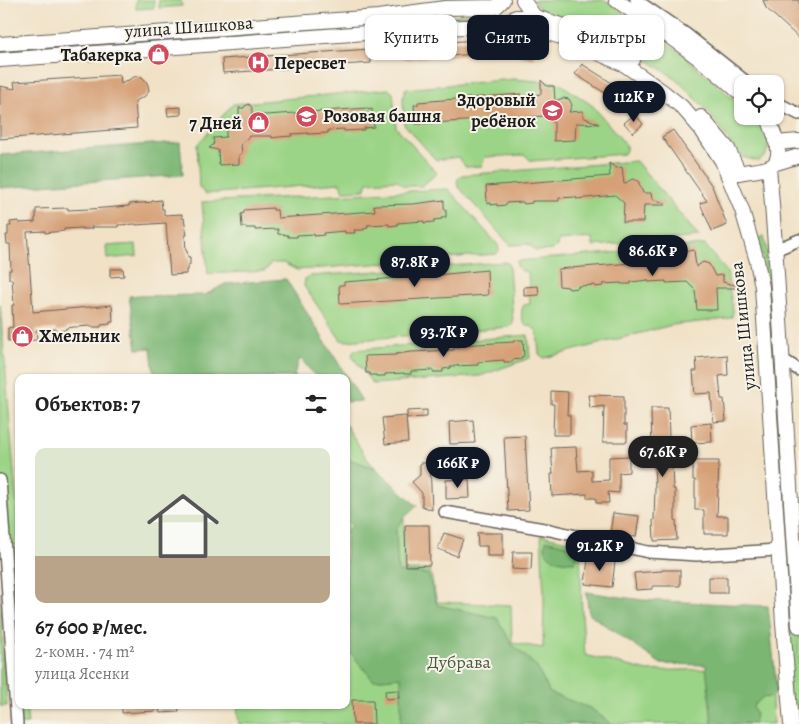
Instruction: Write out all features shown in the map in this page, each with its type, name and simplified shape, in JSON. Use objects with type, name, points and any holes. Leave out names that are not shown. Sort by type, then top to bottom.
[{"type":"main road","name":"улица Шишкова","points":[[0,44],[378,17],[445,8],[496,7],[503,0]]},
{"type":"main road","points":[[522,0],[533,15]]},
{"type":"main road","points":[[616,0],[684,40],[734,87]]},
{"type":"main road","points":[[549,21],[589,34],[670,84],[708,124],[728,149],[739,172],[756,260]]},
{"type":"main road","name":"улица Шишкова","points":[[0,60],[467,27]]},
{"type":"main road","points":[[226,28],[227,43]]},
{"type":"main road","points":[[160,32],[161,48]]},
{"type":"main road","name":"улица Шишкова","points":[[549,33],[567,39],[626,65],[682,107],[722,161],[742,210],[762,287],[791,724]]},
{"type":"main road","name":"улица Шишкова","points":[[771,125],[779,152],[773,165],[775,250],[799,626]]},
{"type":"main road","points":[[776,142],[799,140]]},
{"type":"main road","points":[[739,172],[773,165],[799,156]]},
{"type":"main road","points":[[777,525],[792,524]]},
{"type":"street","points":[[445,8],[464,0]]},
{"type":"street","points":[[636,0],[684,40],[736,75]]},
{"type":"street","points":[[784,106],[799,114]]},
{"type":"street","points":[[775,250],[799,240]]},
{"type":"street","points":[[782,359],[799,370]]},
{"type":"street","points":[[784,376],[799,374]]},
{"type":"street","points":[[0,480],[15,695]]},
{"type":"street","points":[[445,512],[550,530],[648,552],[697,555],[778,550]]},
{"type":"street","points":[[16,709],[17,724]]},
{"type":"green space","points":[[136,0],[154,0],[154,8],[136,9]]},
{"type":"green space","points":[[159,0],[181,0],[182,6],[159,8]]},
{"type":"green space","points":[[533,0],[605,0],[627,15],[559,15],[559,18],[542,12]]},
{"type":"green space","points":[[499,12],[499,15],[467,15],[467,21],[457,22],[457,15]]},
{"type":"green space","points":[[365,22],[365,29],[232,38],[231,32]]},
{"type":"green space","points":[[154,38],[155,44],[0,55],[0,49]]},
{"type":"green space","points":[[664,41],[680,52],[734,100],[734,125],[762,125],[769,140],[766,155],[758,161],[742,157],[709,112],[675,78],[647,60],[664,60]]},
{"type":"green space","points":[[514,79],[559,83],[593,106],[626,145],[624,154],[531,161],[525,155],[485,157],[482,166],[466,167],[458,157],[436,160],[404,124],[403,99],[405,89]]},
{"type":"green space","points":[[388,89],[393,93],[396,127],[437,173],[422,186],[403,186],[397,180],[368,182],[365,190],[344,191],[340,183],[205,194],[199,187],[197,145],[233,104]]},
{"type":"green space","points":[[180,142],[183,175],[0,188],[0,155]]},
{"type":"green space","points":[[636,161],[699,237],[593,246],[592,238],[558,241],[557,246],[553,250],[535,251],[529,244],[510,245],[458,186],[457,180],[462,175]]},
{"type":"green space","points":[[448,189],[498,245],[499,251],[496,254],[297,270],[283,263],[271,263],[265,271],[208,274],[202,202]]},
{"type":"green space","points":[[764,237],[770,265],[788,515],[782,517],[764,264],[759,238]]},
{"type":"green space","points":[[136,244],[137,256],[107,259],[106,246]]},
{"type":"green space","points":[[705,245],[727,272],[733,312],[732,317],[672,325],[544,358],[539,354],[537,332],[531,326],[526,326],[522,318],[524,305],[530,304],[528,272],[522,271],[517,267],[517,261]]},
{"type":"green space","points":[[508,263],[509,266],[513,322],[508,327],[341,340],[304,286],[305,279],[311,276]]},
{"type":"green space","points":[[286,279],[345,374],[313,374],[300,358],[294,374],[154,374],[151,348],[137,349],[129,296],[205,295],[225,284]]},
{"type":"green space","points":[[0,304],[15,484],[15,695],[0,480]]},
{"type":"green space","points":[[528,335],[530,358],[480,376],[373,384],[352,356],[354,350]]},
{"type":"green space","points":[[350,382],[362,401],[350,402]]},
{"type":"green space","name":"Дубрава","points":[[350,431],[367,459],[402,495],[404,570],[430,570],[437,602],[511,605],[512,643],[543,648],[544,597],[541,535],[580,544],[585,655],[648,671],[771,667],[773,724],[239,724],[237,709],[350,709]]},
{"type":"green space","name":"Дубрава","points":[[350,459],[375,468],[417,506],[404,518],[396,529],[398,572],[428,574],[437,605],[497,618],[512,644],[536,666],[550,693],[590,708],[612,724],[401,724],[401,677],[373,680],[350,652],[350,529],[353,526],[350,523]]},
{"type":"green space","points":[[792,524],[799,626],[799,724],[791,724],[777,525]]},
{"type":"green space","points":[[546,540],[575,547],[578,552],[576,562],[559,560],[549,556],[545,547]]},
{"type":"green space","points":[[0,592],[7,706],[0,706]]},
{"type":"green space","points":[[586,592],[642,600],[768,606],[777,692],[771,697],[762,698],[753,706],[756,715],[754,724],[712,724],[706,665],[661,664],[589,614]]},
{"type":"green space","points":[[16,709],[26,709],[28,724],[17,724]]},
{"type":"building","points":[[763,0],[799,0],[799,38],[766,8]]},
{"type":"building","points":[[457,41],[467,41],[467,55],[457,55]]},
{"type":"building","points":[[365,49],[365,60],[371,60],[371,63],[223,73],[222,59]]},
{"type":"building","points":[[582,64],[637,99],[630,109],[575,74]]},
{"type":"building","points":[[120,75],[121,84],[136,76],[142,77],[148,85],[149,91],[144,97],[135,101],[137,128],[0,139],[0,86],[15,89],[14,82]]},
{"type":"building","points":[[541,80],[547,86],[554,86],[555,101],[563,98],[569,99],[572,105],[569,112],[583,111],[583,117],[599,124],[576,123],[575,140],[554,141],[554,123],[545,116],[416,124],[414,105],[418,105],[418,102],[521,94],[521,97],[541,94]]},
{"type":"building","points":[[249,104],[252,108],[252,115],[368,108],[368,110],[372,109],[374,127],[364,128],[364,130],[328,130],[328,133],[291,134],[292,136],[272,138],[272,136],[249,136],[241,145],[242,153],[239,155],[239,164],[219,165],[218,150],[209,148],[214,144],[213,138],[226,137],[227,127],[239,121],[239,108],[244,108]]},
{"type":"building","points":[[181,107],[181,115],[168,116],[167,108]]},
{"type":"building","points":[[635,114],[643,124],[633,133],[624,123]]},
{"type":"building","points":[[673,130],[712,186],[727,225],[712,231],[700,203],[707,201],[662,137]]},
{"type":"building","points":[[609,163],[616,168],[622,167],[624,184],[632,179],[638,181],[643,193],[651,193],[652,199],[665,203],[665,205],[644,205],[643,222],[623,222],[624,203],[615,195],[576,199],[576,197],[559,198],[559,201],[532,201],[532,203],[524,204],[523,202],[506,203],[506,205],[497,206],[497,204],[491,205],[491,203],[487,203],[486,186],[610,176]]},
{"type":"building","points":[[161,200],[164,215],[182,214],[182,218],[184,218],[187,235],[185,235],[186,251],[188,257],[190,257],[190,265],[188,265],[186,274],[170,275],[166,223],[91,227],[92,229],[64,229],[64,231],[45,233],[45,231],[27,232],[33,312],[112,305],[113,322],[101,325],[101,327],[74,327],[56,331],[56,329],[36,330],[37,340],[8,341],[8,328],[13,327],[12,305],[14,305],[12,279],[9,279],[9,270],[11,270],[10,244],[7,244],[6,235],[8,235],[8,226],[11,226],[10,222],[35,222],[36,209],[90,209],[129,206],[129,204]]},
{"type":"building","points":[[444,200],[446,217],[434,220],[434,222],[397,223],[398,225],[389,226],[389,224],[367,225],[368,227],[364,228],[364,230],[354,230],[355,233],[345,233],[345,231],[323,233],[324,235],[314,236],[314,234],[288,237],[288,235],[278,234],[278,229],[255,230],[255,228],[242,227],[241,214],[244,213],[244,210],[273,208],[273,210],[277,210],[278,218],[375,211],[374,205],[413,204]]},
{"type":"building","points":[[681,245],[688,251],[694,250],[696,267],[703,262],[709,264],[715,276],[723,275],[723,282],[738,286],[738,288],[716,288],[717,310],[697,310],[695,290],[687,282],[666,283],[666,281],[648,282],[648,280],[631,282],[631,284],[603,284],[603,286],[595,287],[595,285],[578,286],[578,288],[569,289],[568,287],[559,286],[558,269],[681,259]]},
{"type":"building","points":[[110,269],[123,269],[124,276],[110,277]]},
{"type":"building","points":[[487,270],[488,295],[340,304],[339,285],[344,285],[344,282]]},
{"type":"building","points":[[538,286],[539,295],[524,296],[524,287]]},
{"type":"building","points":[[514,340],[523,340],[524,356],[521,359],[512,360],[512,362],[504,362],[504,360],[478,362],[478,365],[451,366],[451,368],[443,369],[443,372],[433,372],[433,370],[411,371],[411,374],[385,374],[385,376],[366,373],[365,356],[454,350],[454,348],[458,348],[458,345],[514,342]]},
{"type":"building","points":[[727,355],[728,375],[719,376],[721,399],[724,399],[726,421],[713,422],[711,393],[695,394],[693,371],[697,371],[696,358]]},
{"type":"building","points":[[551,391],[568,392],[567,415],[570,415],[570,435],[553,435],[554,404],[551,404]]},
{"type":"building","points":[[588,395],[624,396],[624,425],[627,425],[627,442],[603,442],[604,406],[590,408]]},
{"type":"building","points":[[651,408],[668,408],[670,464],[672,464],[673,489],[675,489],[677,540],[654,541],[655,489]]},
{"type":"building","points":[[427,410],[427,417],[407,418],[407,411]]},
{"type":"building","points":[[406,416],[408,442],[385,444],[382,418]]},
{"type":"building","points":[[473,420],[475,443],[450,444],[449,422]]},
{"type":"building","points":[[711,423],[712,442],[692,443],[691,425]]},
{"type":"building","points":[[525,436],[529,510],[508,511],[504,437]]},
{"type":"building","points":[[576,447],[578,471],[592,470],[592,481],[609,480],[609,457],[629,456],[629,472],[619,473],[619,493],[608,492],[609,503],[596,503],[596,498],[587,498],[587,494],[552,496],[551,448]]},
{"type":"building","points":[[693,461],[719,461],[717,516],[728,516],[728,534],[704,534],[704,510],[695,510]]},
{"type":"building","points":[[420,463],[430,463],[432,510],[422,506],[422,493],[412,482],[420,475]]},
{"type":"building","points":[[469,479],[470,498],[446,499],[446,480]]},
{"type":"building","points":[[613,513],[639,516],[636,537],[610,534]]},
{"type":"building","points":[[405,525],[429,525],[430,565],[406,566]]},
{"type":"building","points":[[444,533],[463,539],[457,556],[438,549]]},
{"type":"building","points":[[477,533],[503,533],[503,556],[487,556],[487,546],[478,546]]},
{"type":"building","points":[[513,552],[532,552],[531,570],[512,569]]},
{"type":"building","points":[[588,558],[615,561],[612,587],[585,584]]},
{"type":"building","points":[[680,570],[680,586],[652,586],[652,589],[636,590],[634,573]]},
{"type":"building","points":[[709,577],[727,577],[727,593],[709,593]]},
{"type":"building","points":[[399,690],[399,698],[386,699],[385,691]]},
{"type":"building","points":[[352,700],[373,700],[374,724],[353,724]]},
{"type":"building","points":[[122,709],[155,709],[155,711],[122,713]]},
{"type":"building","points":[[160,709],[179,709],[179,712],[160,713]]},
{"type":"place","name":"Табакерка","points":[[158,55]]},
{"type":"place","name":"Пересвет","points":[[258,63]]},
{"type":"place","name":"Здоровый ребёнок","points":[[552,110]]},
{"type":"place","name":"Розовая башня","points":[[307,116]]},
{"type":"place","name":"7 Дней","points":[[258,123]]},
{"type":"place","name":"Хмельник","points":[[23,336]]}]
